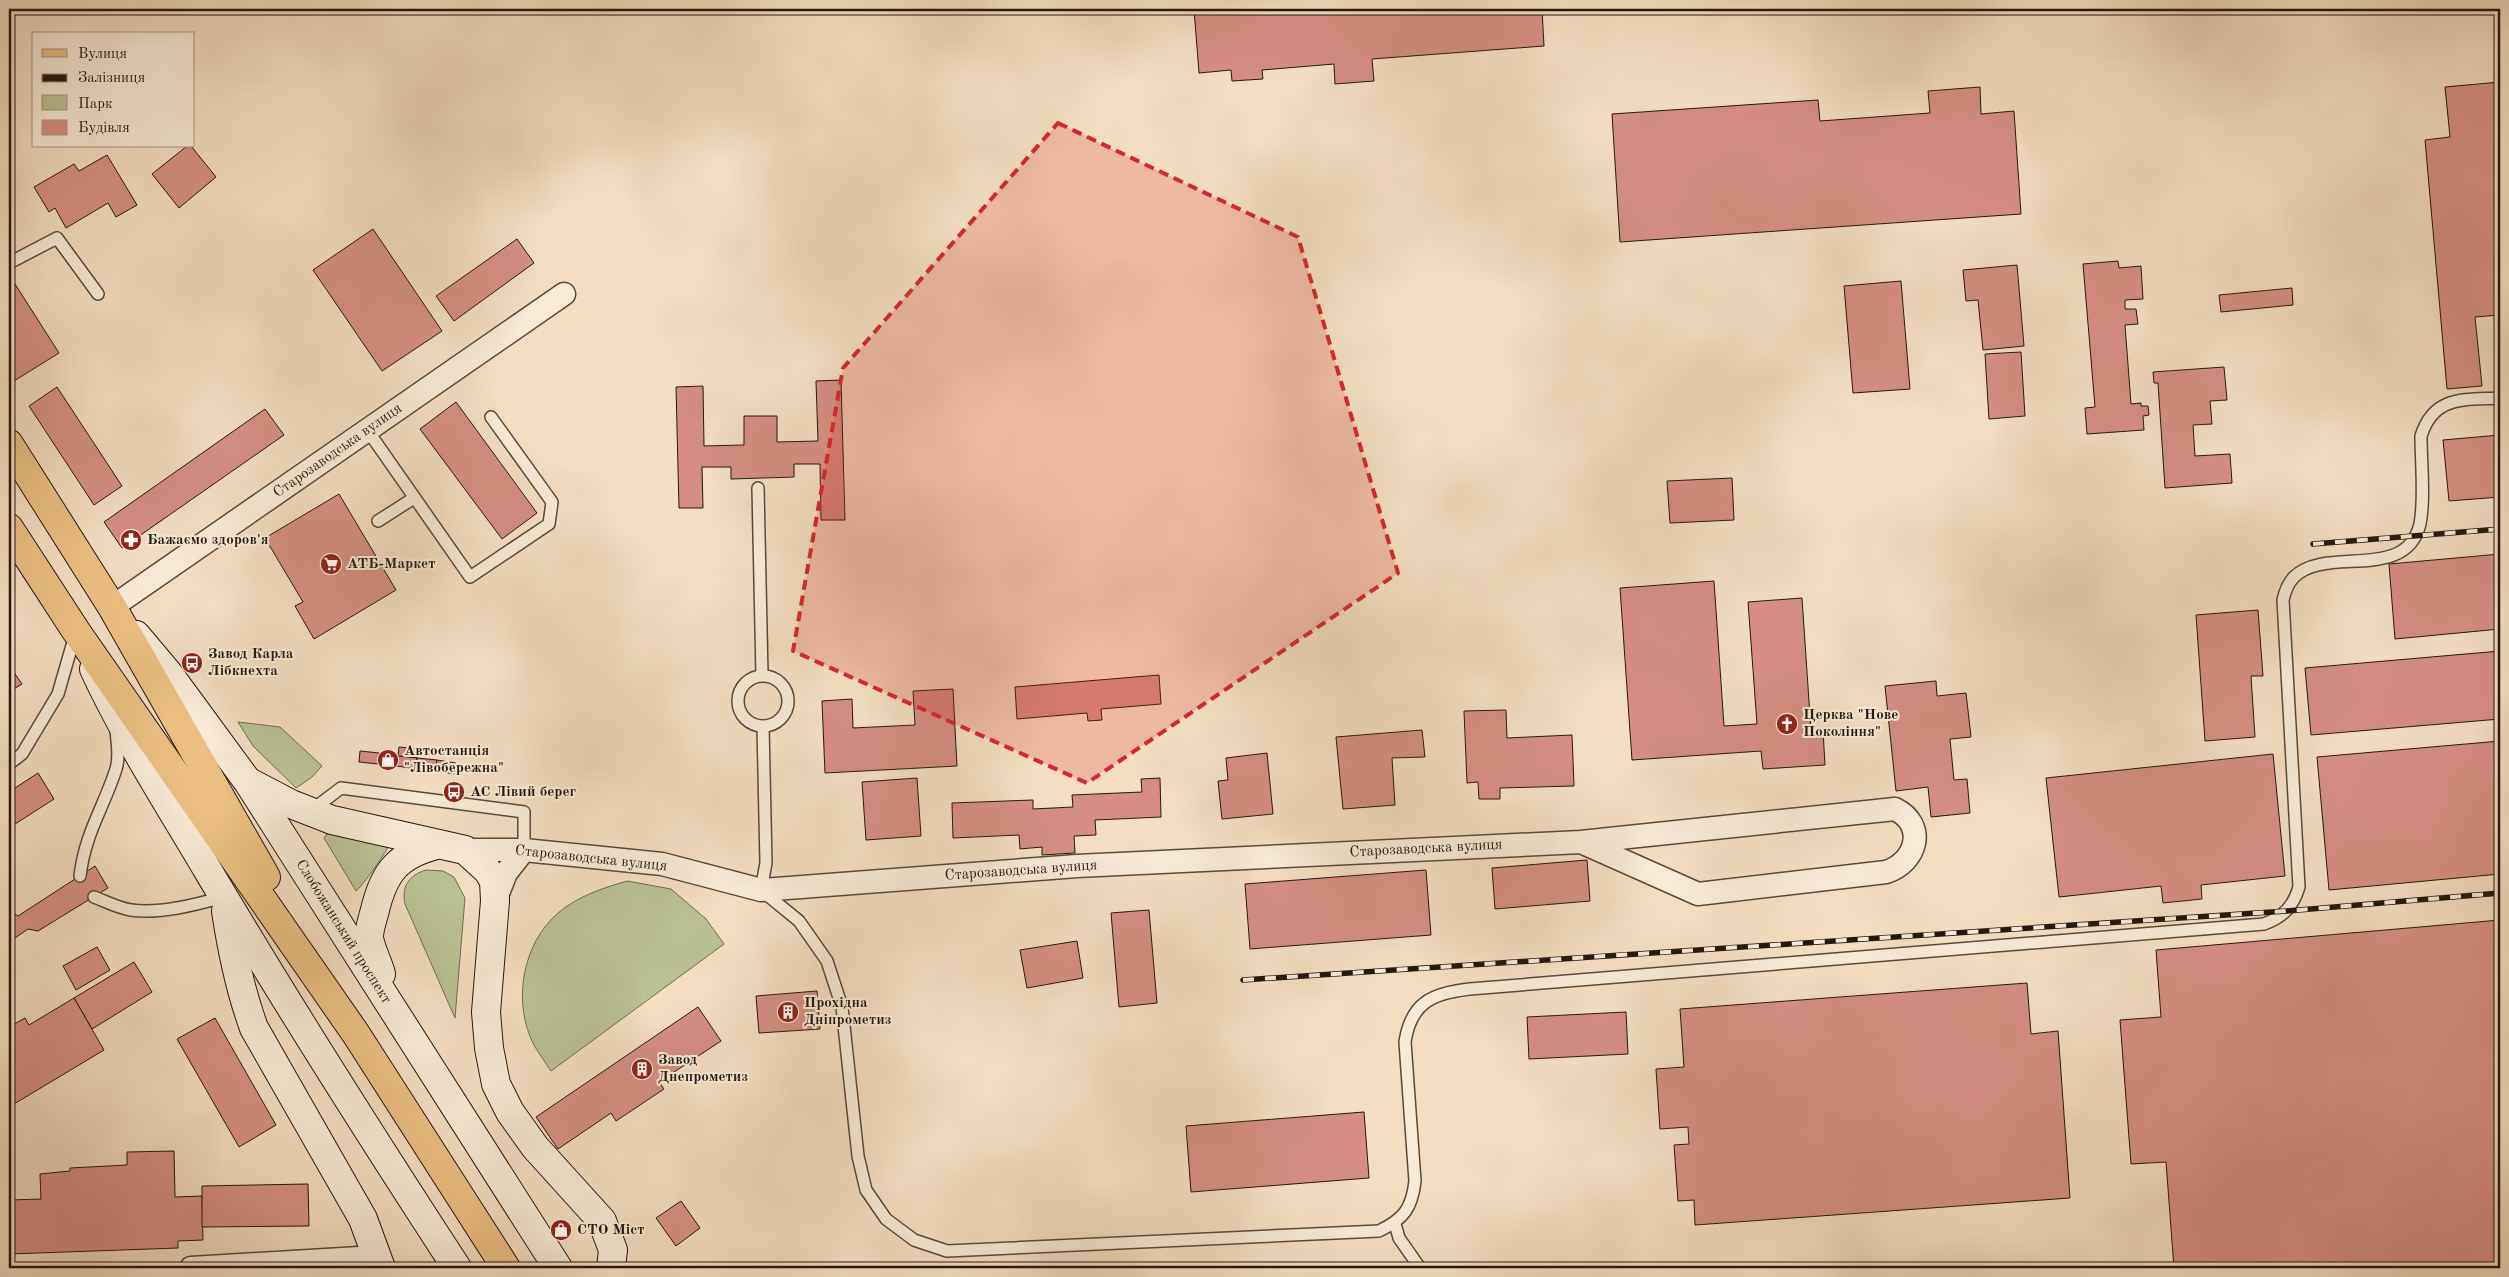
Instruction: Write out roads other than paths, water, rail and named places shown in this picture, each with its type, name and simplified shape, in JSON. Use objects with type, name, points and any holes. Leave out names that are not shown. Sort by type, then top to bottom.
[{"type":"main road","name":"Слобожанський проспект","points":[[9,444],[112,607],[356,1034]]},
{"type":"main road","name":"Слобожанський проспект","points":[[9,528],[76,631],[356,1034],[506,1268]]},
{"type":"main road","name":"Слобожанський проспект","points":[[112,607],[168,673],[248,782],[558,1268]]},
{"type":"main road","name":"Слобожанський проспект","points":[[76,631],[113,711],[224,897],[322,1060],[457,1268]]},
{"type":"main road","points":[[248,782],[290,804],[332,820],[436,845],[465,850],[488,871],[494,881],[495,901],[486,1012],[488,1048],[496,1084],[510,1112],[535,1147],[602,1221],[613,1250],[611,1268]]},
{"type":"main road","points":[[394,1013],[369,936],[379,895],[386,877],[399,861],[416,850],[436,845]]},
{"type":"main road","points":[[224,897],[234,964],[243,998],[254,1028],[363,1218],[378,1263]]},
{"type":"main road","points":[[254,1028],[259,1015],[266,1006],[282,1003],[292,1009]]},
{"type":"street","name":"Старозаводська вулиця","points":[[112,607],[564,294]]},
{"type":"street","name":"Старозаводська вулиця","points":[[465,850],[524,850],[662,864],[761,890],[1077,866],[1581,842],[1895,809],[1908,816],[1914,827],[1914,842],[1911,853],[1905,862],[1896,869],[1886,872],[1698,894],[1581,842]]},
{"type":"street","points":[[495,901],[506,873],[524,850]]},
{"type":"street","points":[[191,1268],[378,1263]]},
{"type":"lane","points":[[9,263],[56,238],[98,294]]},
{"type":"lane","points":[[763,726],[766,863],[761,890],[799,921],[827,961],[842,1007],[858,1156],[866,1190],[886,1219],[914,1240],[947,1251],[1380,1231],[1394,1224],[1406,1212],[1413,1197],[1415,1180],[1405,1042],[1407,1027],[1414,1013],[1425,1001],[1439,994],[1480,988],[2264,924],[2277,919],[2287,911],[2295,900],[2299,887],[2282,600],[2287,587],[2295,576],[2307,568],[2381,558],[2394,555],[2405,548],[2419,525],[2422,436],[2425,424],[2432,414],[2442,406],[2453,401],[2500,398]]},
{"type":"lane","points":[[368,431],[470,577],[549,524],[552,502],[491,417]]},
{"type":"lane","points":[[758,488],[762,675]]},
{"type":"lane","points":[[378,521],[414,498]]},
{"type":"lane","points":[[9,764],[22,754],[58,694],[76,631]]},
{"type":"lane","points":[[762,675],[778,681],[788,696],[788,705],[780,720],[763,726],[746,721],[737,706],[740,689],[746,682],[762,675]]},
{"type":"lane","points":[[80,876],[82,852],[90,828],[116,769],[118,749],[113,711]]},
{"type":"lane","points":[[310,811],[341,788],[524,812],[524,850]]},
{"type":"lane","points":[[94,897],[130,910],[200,904],[224,897]]},
{"type":"lane","points":[[1394,1224],[1400,1238],[1420,1268]]},
{"type":"railway","points":[[2313,544],[2500,529]]},
{"type":"railway","points":[[1243,980],[2287,911],[2500,893]]},
{"type":"place","name":"Бажаємо здоров'я","points":[[131,540]]},
{"type":"place","name":"АТБ-Маркет","points":[[331,564]]},
{"type":"place","name":"Завод Карла Лібкнехта","points":[[192,663]]},
{"type":"place","name":"Церква \"Нове Покоління\"","points":[[1787,724]]},
{"type":"place","name":"Автостанція \"Лівобережна\"","points":[[388,760]]},
{"type":"place","name":"АС Лівий берег","points":[[454,792]]},
{"type":"place","name":"Прохідна Дніпрометиз","points":[[788,1012]]},
{"type":"place","name":"Завод Днепрометиз","points":[[642,1069]]},
{"type":"place","name":"СТО Міст","points":[[561,1230]]}]
